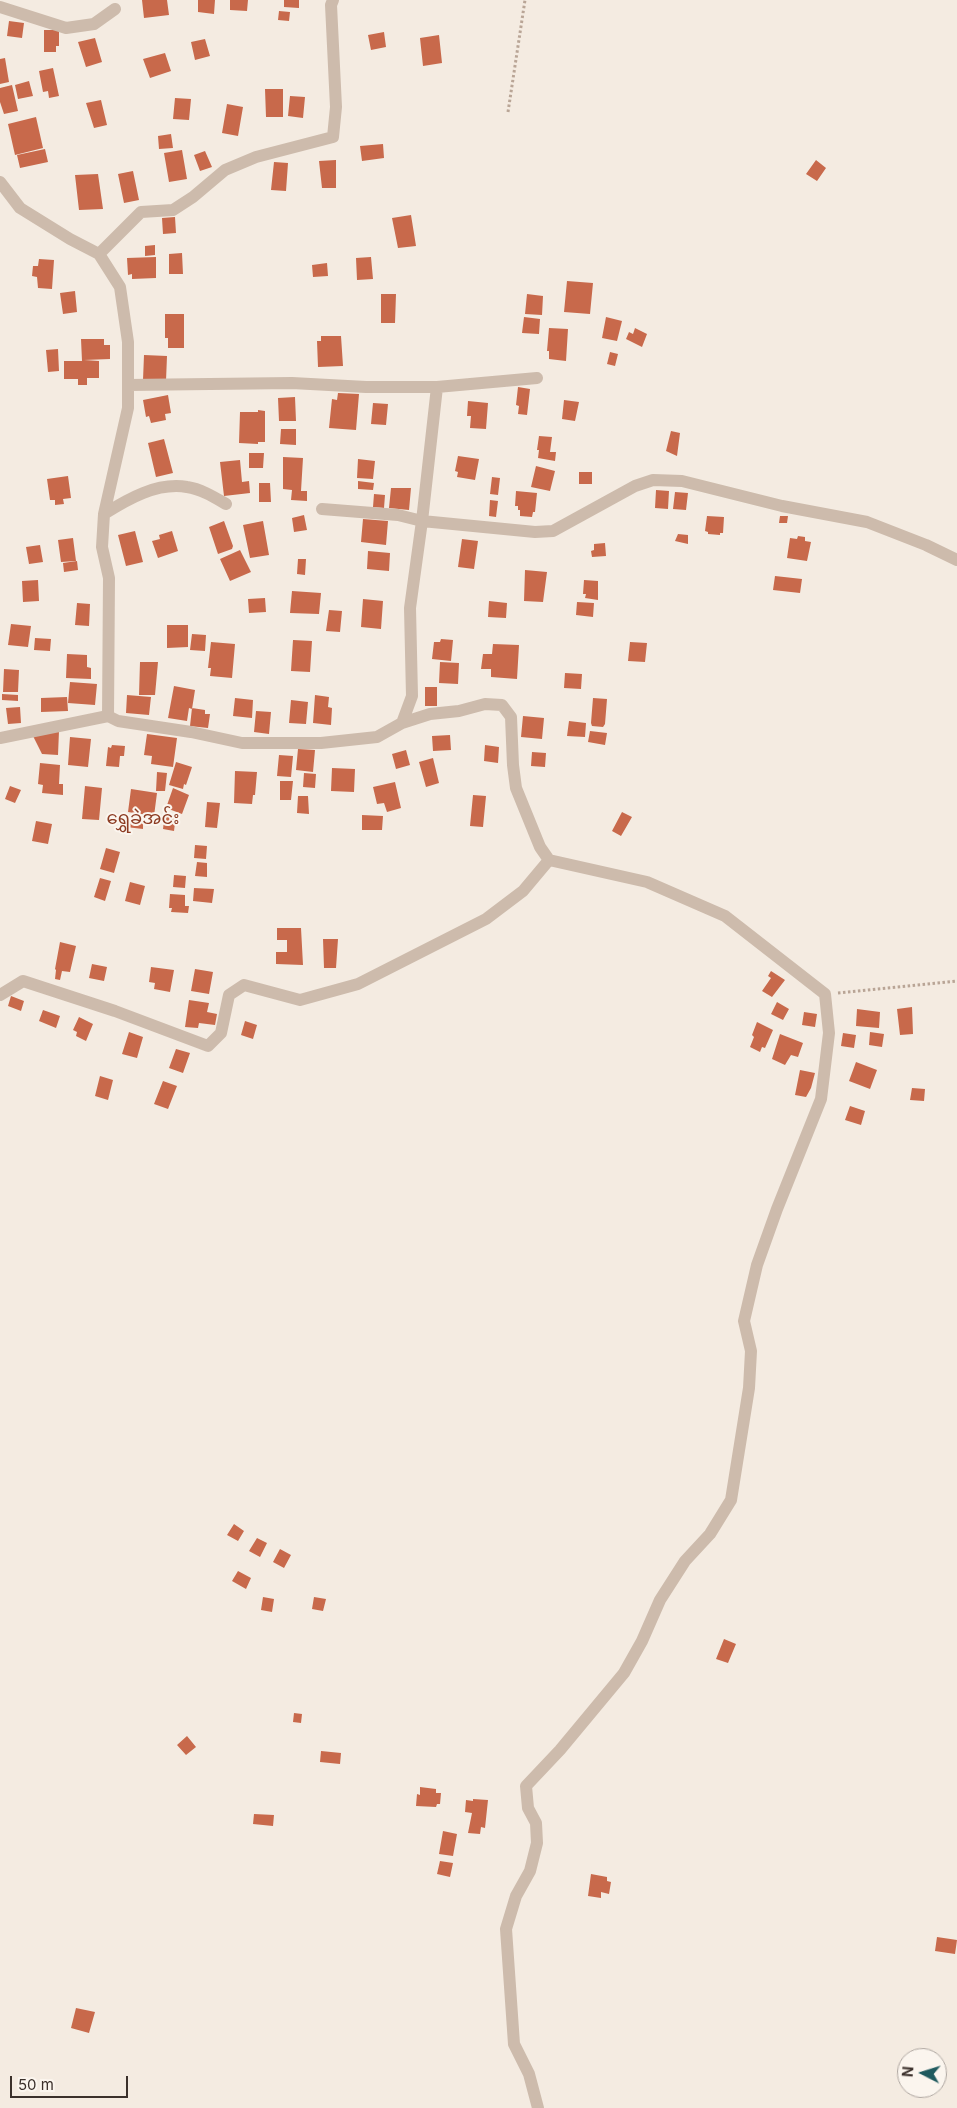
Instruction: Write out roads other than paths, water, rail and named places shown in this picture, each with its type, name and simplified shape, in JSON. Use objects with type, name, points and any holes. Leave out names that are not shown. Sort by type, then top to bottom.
[{"type":"street","points":[[99,254],[141,212],[173,210],[193,198],[225,170],[256,157],[334,137],[336,107],[331,5],[333,0]]},
{"type":"street","points":[[0,7],[66,28],[94,24],[115,9]]},
{"type":"street","points":[[0,182],[20,208],[70,239],[99,254],[120,287],[128,342],[128,408],[104,514],[102,547],[108,578],[108,716]]},
{"type":"street","points":[[128,385],[292,383],[366,387],[437,387],[537,378]]},
{"type":"street","points":[[402,723],[412,696],[410,608],[437,387]]},
{"type":"street","points":[[322,509],[398,515],[422,521],[535,532],[553,531],[634,486],[653,480],[682,481],[782,506],[867,522],[926,545],[957,560]]},
{"type":"street","points":[[104,514],[127,499],[153,489],[186,486],[204,492],[226,504]]},
{"type":"street","points":[[0,738],[108,716],[118,721],[191,732],[242,743],[321,743],[377,737],[402,723],[430,714],[459,711],[485,704],[502,705],[511,717],[516,788],[540,847],[549,860],[647,882],[725,916],[825,994],[829,1033],[821,1099],[776,1209],[757,1265],[744,1321],[752,1352],[749,1388],[731,1500],[710,1534],[685,1561],[660,1600],[642,1641],[624,1673],[560,1750],[526,1786],[528,1808],[536,1823],[537,1842],[530,1871],[516,1896],[506,1928],[514,2044],[529,2074],[538,2108]]},
{"type":"street","points":[[0,995],[23,981],[116,1012],[208,1046],[221,1033],[229,995],[244,985],[300,1000],[358,984],[486,919],[523,890],[549,860]]},
{"type":"district","name":"ရွှေခဲအင်း","points":[[143,819]]}]
